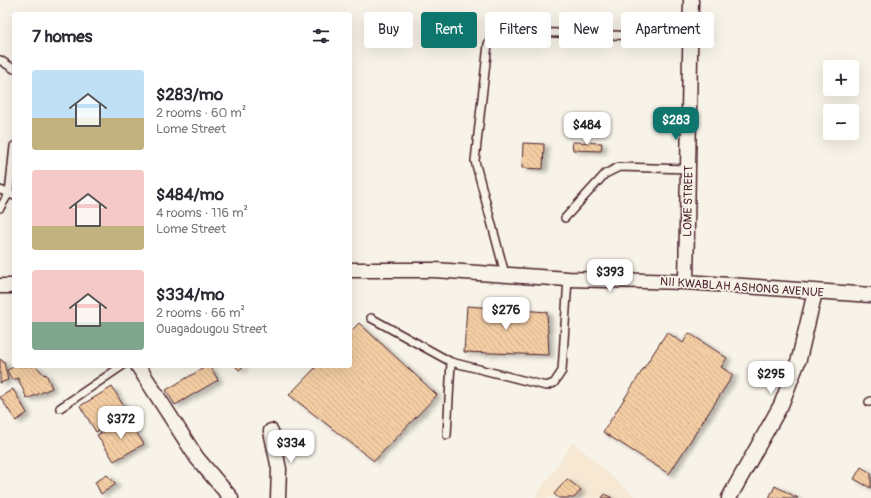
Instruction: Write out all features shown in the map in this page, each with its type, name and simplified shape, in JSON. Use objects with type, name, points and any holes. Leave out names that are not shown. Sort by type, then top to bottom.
[{"type":"street","name":"LOME STREET","points":[[691,0],[691,12]]},
{"type":"street","name":"LOME STREET","points":[[686,282],[691,48]]},
{"type":"street","name":"NII KWABLAH ASHONG AVENUE","points":[[352,270],[434,270],[568,279],[686,282],[871,295]]},
{"type":"street","points":[[0,286],[12,286]]},
{"type":"street","points":[[729,498],[781,405],[800,358],[815,292]]},
{"type":"street","points":[[139,368],[197,458],[231,498]]},
{"type":"street","points":[[271,431],[279,470],[278,498]]},
{"type":"lane","points":[[505,274],[475,161],[488,44],[495,33],[505,31],[621,35]]},
{"type":"lane","points":[[0,60],[12,69]]},
{"type":"lane","points":[[565,218],[605,174],[619,167],[688,169]]},
{"type":"lane","points":[[0,208],[11,195],[12,179]]},
{"type":"lane","points":[[0,190],[11,195]]},
{"type":"lane","points":[[371,318],[451,362],[546,386],[554,383],[562,371],[568,279]]},
{"type":"lane","points":[[447,435],[451,362]]},
{"type":"lane","points":[[60,408],[119,368]]},
{"type":"shaded area","points":[[573,442],[636,498],[535,498]]},
{"type":"building","points":[[572,142],[602,143],[601,151],[573,150]]},
{"type":"building","points":[[523,143],[544,144],[543,169],[522,168]]},
{"type":"building","points":[[467,306],[547,312],[549,355],[464,352]]},
{"type":"building","points":[[359,323],[437,395],[374,461],[289,395],[315,368],[352,368],[352,330]]},
{"type":"building","points":[[667,332],[683,343],[689,333],[727,358],[721,367],[733,375],[669,474],[603,432]]},
{"type":"building","points":[[0,359],[4,362],[8,380],[0,383]]},
{"type":"building","points":[[12,368],[38,368],[44,375],[46,374],[52,388],[27,399],[18,378],[12,380],[7,370]]},
{"type":"building","points":[[204,368],[211,368],[218,380],[175,405],[166,390]]},
{"type":"building","points":[[112,387],[128,413],[96,432],[80,406]]},
{"type":"building","points":[[13,389],[27,413],[16,421],[0,397]]},
{"type":"building","points":[[128,420],[144,444],[114,461],[97,435]]},
{"type":"building","points":[[861,467],[871,473],[871,488],[854,479]]},
{"type":"building","points":[[107,475],[116,484],[101,494],[95,482]]},
{"type":"building","points":[[567,479],[581,490],[574,498],[559,498],[554,494]]},
{"type":"building","points":[[775,486],[798,498],[769,498]]},
{"type":"building","points":[[605,494],[612,498],[602,498]]}]
